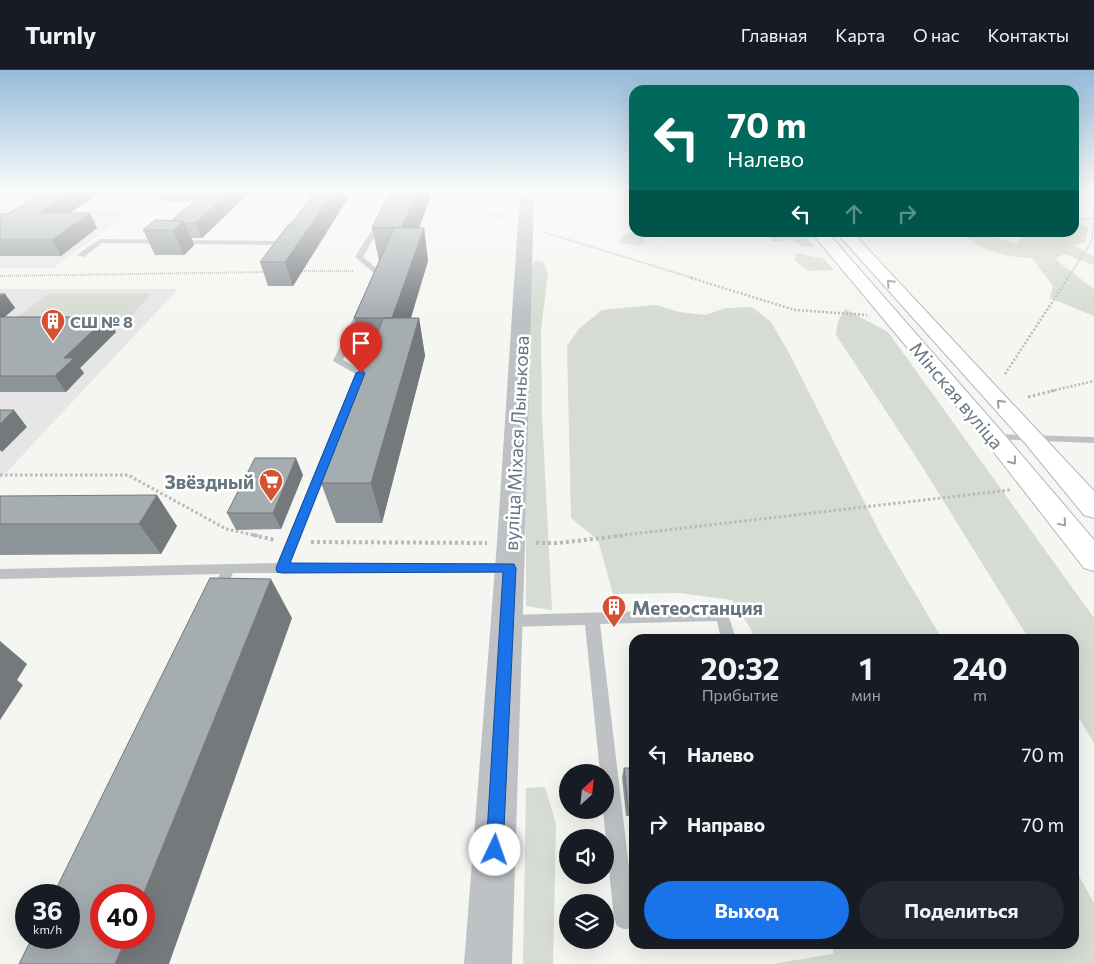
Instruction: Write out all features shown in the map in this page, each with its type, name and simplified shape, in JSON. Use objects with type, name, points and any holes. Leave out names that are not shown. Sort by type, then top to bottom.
[{"type":"main road","name":"Мінская вуліца","points":[[822,237],[994,437],[1094,560]]},
{"type":"main road","name":"Мінская вуліца","points":[[848,237],[1033,438],[1094,508]]},
{"type":"street","name":"вуліца Міхася Лынькова","points":[[488,964],[511,555],[525,234]]},
{"type":"lane","points":[[82,255],[100,241],[284,243],[291,234]]},
{"type":"lane","points":[[282,568],[361,373],[338,361],[378,273],[359,257],[373,234]]},
{"type":"lane","points":[[156,242],[164,236]]},
{"type":"lane","points":[[994,437],[1094,440]]},
{"type":"lane","points":[[1,575],[282,568],[511,555]]},
{"type":"lane","points":[[212,604],[229,568]]},
{"type":"lane","points":[[507,621],[722,615],[728,634]]},
{"type":"lane","points":[[592,619],[624,919],[629,919]]},
{"type":"path","points":[[546,234],[795,310],[874,315]]},
{"type":"path","points":[[1005,374],[1092,241],[1093,234]]},
{"type":"path","points":[[296,271],[375,270]]},
{"type":"path","points":[[0,276],[266,272]]},
{"type":"path","points":[[1028,397],[1094,381]]},
{"type":"path","points":[[0,475],[128,475],[226,529],[292,543],[511,555],[559,543],[1010,490]]},
{"type":"shaded area","points":[[0,234],[99,234],[54,268],[0,268]]},
{"type":"shaded area","points":[[629,234],[629,237],[644,237],[645,242],[638,246],[619,243],[623,235]]},
{"type":"shaded area","points":[[1079,234],[1087,234],[1085,242],[1074,245],[1094,257],[1094,265],[1064,254],[1055,259],[1094,289],[1094,316],[1050,298],[1053,286],[1032,258],[1003,255],[979,245],[967,237],[994,237],[1016,244],[1022,238],[1021,237],[1079,237]]},
{"type":"shaded area","points":[[769,237],[806,237],[814,246],[804,247],[791,240],[773,242]]},
{"type":"shaded area","points":[[796,253],[824,259],[834,270],[809,271],[795,261]]},
{"type":"shaded area","points":[[535,261],[543,262],[548,273],[541,330],[542,415],[552,610],[526,606],[526,343],[532,266]]},
{"type":"shaded area","points":[[0,289],[178,289],[0,479]]},
{"type":"shaded area","points":[[48,294],[151,294],[126,322],[11,322]]},
{"type":"shaded area","points":[[656,305],[679,312],[705,315],[726,308],[752,307],[771,322],[789,353],[883,539],[939,634],[752,634],[732,600],[680,593],[613,594],[598,540],[571,518],[567,346],[579,329],[602,310]]},
{"type":"shaded area","points":[[845,309],[888,332],[1094,618],[1094,743],[1079,718],[1079,634],[1026,634],[918,460],[836,335],[838,321]]},
{"type":"shaded area","points":[[545,787],[556,824],[553,964],[523,964],[526,788]]},
{"type":"shaded area","points":[[1079,876],[1094,903],[1094,964],[772,964],[833,954],[833,949],[1079,949]]},
{"type":"building","points":[[0,234],[61,234],[52,240],[0,240]]},
{"type":"building","points":[[282,234],[305,234],[285,262],[260,262]]},
{"type":"building","points":[[391,234],[422,234],[392,318],[354,318]]},
{"type":"building","points":[[0,317],[107,317],[64,358],[74,358],[55,376],[0,376]]},
{"type":"building","points":[[383,318],[419,318],[371,483],[321,483]]},
{"type":"building","points":[[0,410],[14,410],[0,424]]},
{"type":"building","points":[[255,458],[296,458],[273,513],[227,513]]},
{"type":"building","points":[[157,495],[139,524],[0,524],[0,496]]},
{"type":"building","points":[[210,578],[271,579],[147,884],[90,884],[90,949],[121,949],[115,964],[19,964],[26,949],[80,949],[80,884],[58,884]]},
{"type":"building","points":[[624,768],[629,768],[628,808]]},
{"type":"place","name":"СШ № 8","points":[[53,342]]},
{"type":"place","name":"Звёздный","points":[[271,502]]},
{"type":"place","name":"Метеостанция","points":[[614,628]]},
{"type":"route","points":[[361,373],[282,568],[510,568],[495,850]]}]
